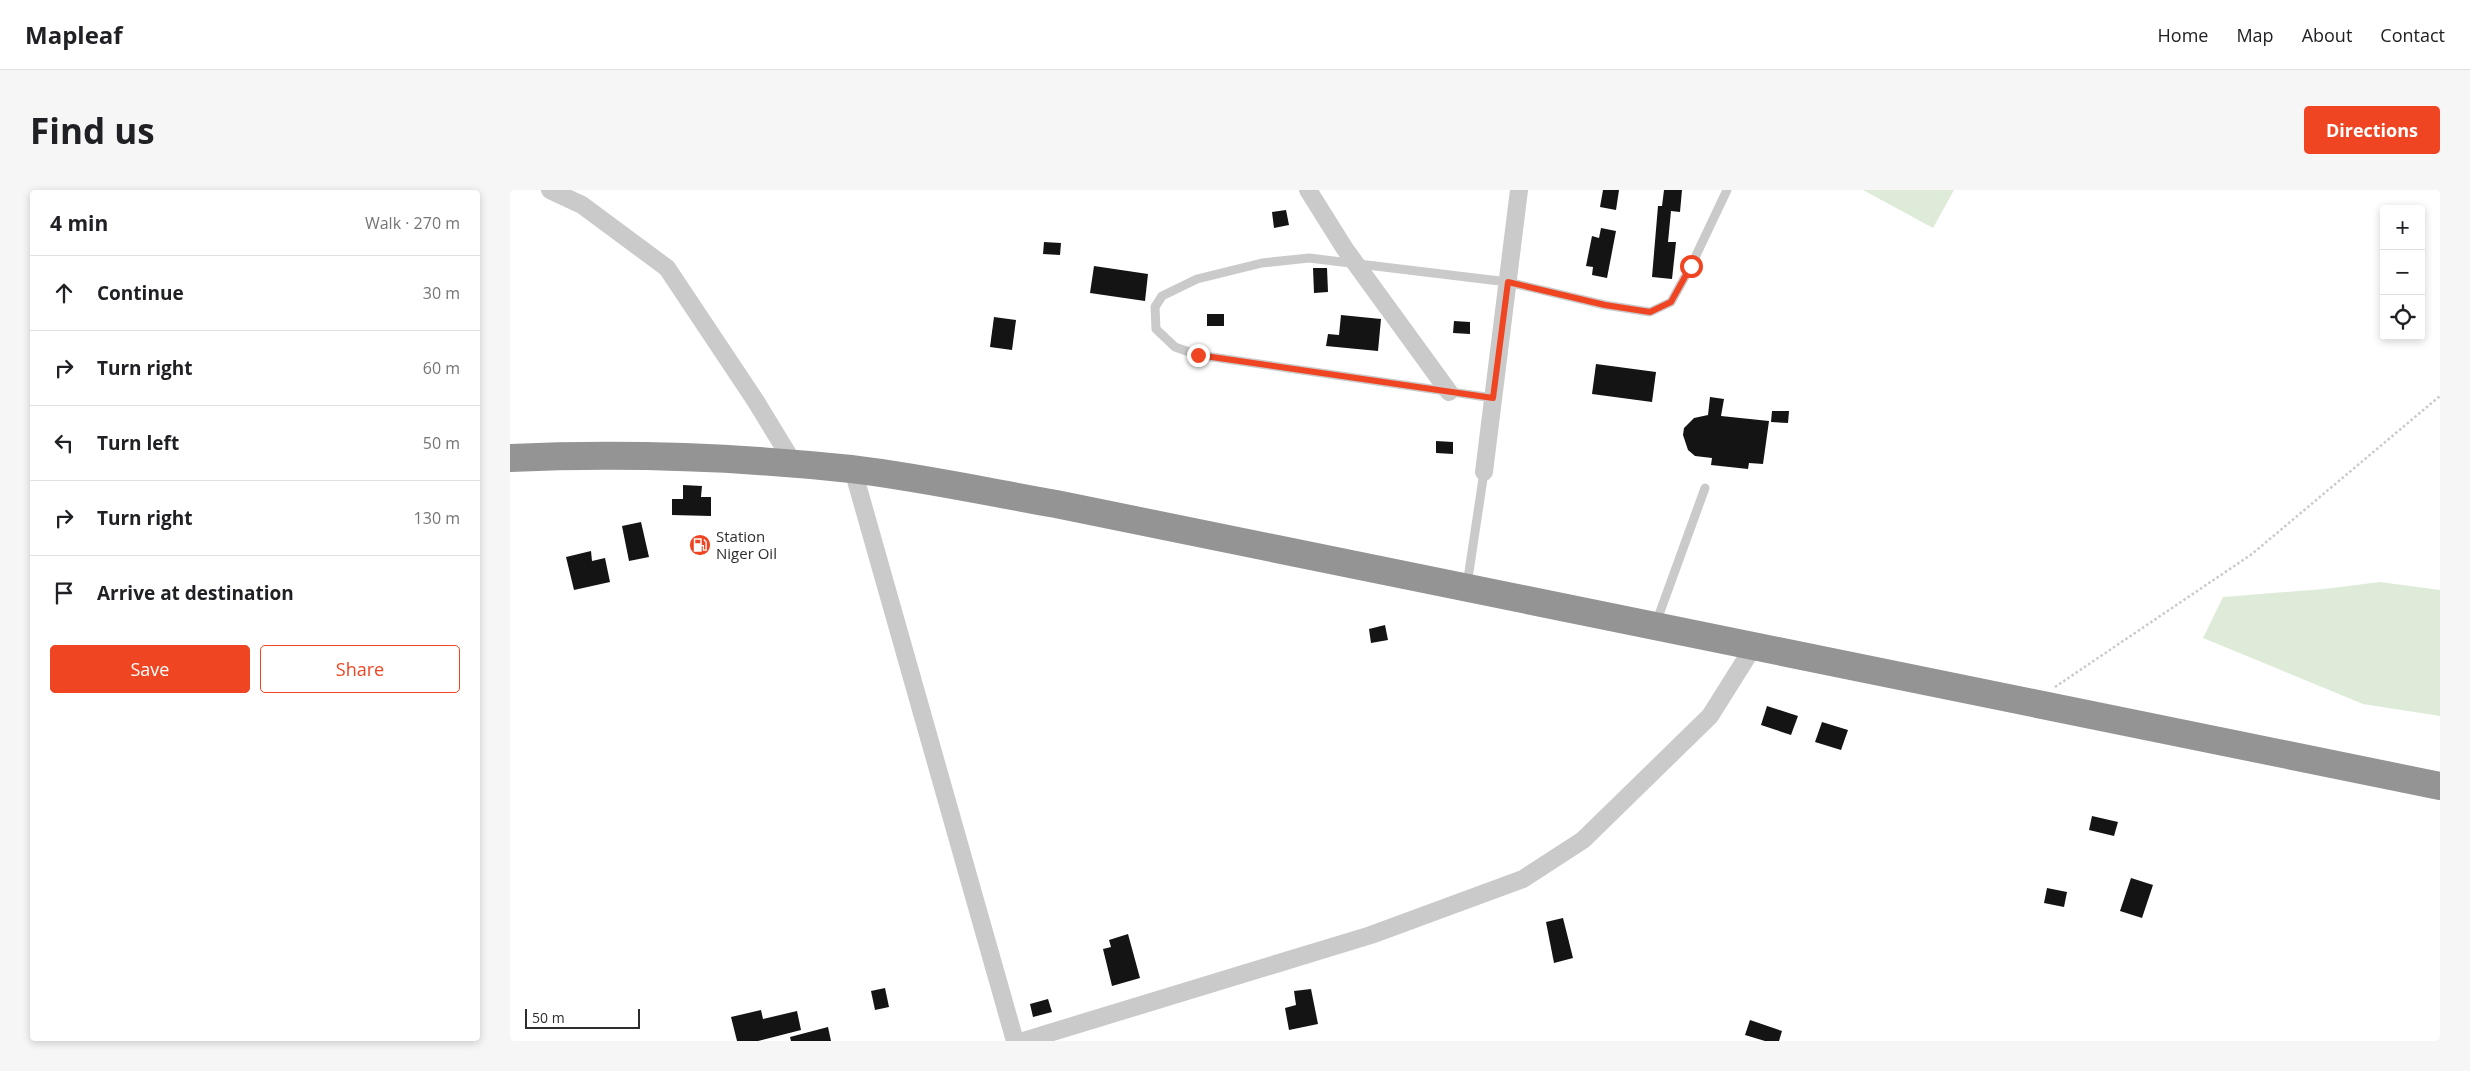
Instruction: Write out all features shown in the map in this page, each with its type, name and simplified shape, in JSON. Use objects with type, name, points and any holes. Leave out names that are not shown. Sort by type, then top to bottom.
[{"type":"highway","points":[[510,458],[595,454],[794,464],[853,470],[1056,504],[2440,786]]},
{"type":"street","points":[[550,190],[582,205],[667,268],[755,400],[794,464]]},
{"type":"street","points":[[1308,190],[1356,264],[1449,392]]},
{"type":"street","points":[[1484,472],[1519,190]]},
{"type":"street","points":[[853,470],[1015,1041]]},
{"type":"street","points":[[1023,1041],[1371,935],[1522,879],[1583,840],[1710,716],[1754,646]]},
{"type":"lane","points":[[1493,398],[1198,355],[1175,347],[1156,329],[1155,307],[1162,296],[1196,279],[1262,263],[1310,258],[1508,282],[1605,305],[1650,312],[1671,302],[1691,266],[1726,190]]},
{"type":"lane","points":[[1466,588],[1484,472]]},
{"type":"lane","points":[[1655,626],[1705,488]]},
{"type":"path","points":[[2031,703],[2252,554],[2440,396]]},
{"type":"green space","points":[[1863,190],[1954,190],[1933,228]]},
{"type":"green space","points":[[2380,582],[2440,590],[2440,716],[2363,704],[2203,638],[2223,597],[2324,589]]},
{"type":"building","points":[[1603,190],[1619,190],[1616,210],[1600,207]]},
{"type":"building","points":[[1664,190],[1682,190],[1680,212],[1671,211],[1668,242],[1676,242],[1672,279],[1652,277],[1658,206],[1662,206]]},
{"type":"building","points":[[1286,210],[1289,225],[1274,228],[1272,212]]},
{"type":"building","points":[[1601,228],[1616,231],[1607,278],[1592,275],[1593,267],[1586,266],[1592,236],[1599,238]]},
{"type":"building","points":[[1044,242],[1061,243],[1060,255],[1043,254]]},
{"type":"building","points":[[1094,266],[1148,274],[1145,301],[1090,293]]},
{"type":"building","points":[[1313,268],[1327,268],[1328,292],[1314,293]]},
{"type":"building","points":[[1207,314],[1224,314],[1224,326],[1207,326]]},
{"type":"building","points":[[1341,315],[1381,319],[1378,351],[1326,346],[1328,334],[1339,335]]},
{"type":"building","points":[[994,317],[1016,320],[1012,350],[990,347]]},
{"type":"building","points":[[1454,321],[1470,322],[1470,334],[1453,333]]},
{"type":"building","points":[[1596,364],[1656,372],[1652,402],[1592,394]]},
{"type":"building","points":[[1710,397],[1724,399],[1721,416],[1769,421],[1763,464],[1749,463],[1748,469],[1711,465],[1712,458],[1695,456],[1688,450],[1683,435],[1684,428],[1694,418],[1708,415]]},
{"type":"building","points":[[1772,411],[1789,411],[1788,423],[1771,422]]},
{"type":"building","points":[[1436,441],[1453,442],[1453,454],[1436,453]]},
{"type":"building","points":[[683,485],[702,486],[701,497],[711,497],[711,516],[672,515],[672,499],[683,499]]},
{"type":"building","points":[[641,522],[649,557],[629,561],[622,526]]},
{"type":"building","points":[[591,551],[592,561],[605,558],[610,582],[574,590],[566,557]]},
{"type":"building","points":[[1385,625],[1388,640],[1371,643],[1369,629]]},
{"type":"building","points":[[1767,706],[1798,716],[1791,735],[1761,725]]},
{"type":"building","points":[[1822,722],[1848,730],[1841,750],[1815,742]]},
{"type":"building","points":[[2092,816],[2118,822],[2114,836],[2089,830]]},
{"type":"building","points":[[2131,878],[2153,885],[2142,918],[2120,911]]},
{"type":"building","points":[[2047,888],[2067,892],[2064,907],[2044,903]]},
{"type":"building","points":[[1563,918],[1573,958],[1554,963],[1546,922]]},
{"type":"building","points":[[1128,934],[1140,978],[1112,986],[1103,949],[1111,947],[1109,940]]},
{"type":"building","points":[[885,988],[889,1007],[875,1010],[871,991]]},
{"type":"building","points":[[1311,989],[1318,1024],[1289,1030],[1285,1008],[1296,1005],[1294,991]]},
{"type":"building","points":[[1048,999],[1052,1012],[1033,1017],[1030,1004]]},
{"type":"building","points":[[761,1010],[763,1019],[797,1011],[801,1030],[758,1041],[737,1041],[731,1017]]},
{"type":"building","points":[[1750,1020],[1782,1031],[1779,1041],[1765,1041],[1745,1035]]},
{"type":"building","points":[[828,1027],[831,1041],[791,1041],[790,1037]]},
{"type":"place","name":"Station Niger Oil","points":[[700,545]]},
{"type":"route","points":[[1198,355],[1493,398],[1508,282],[1605,305],[1650,312],[1671,302],[1691,266]]}]
